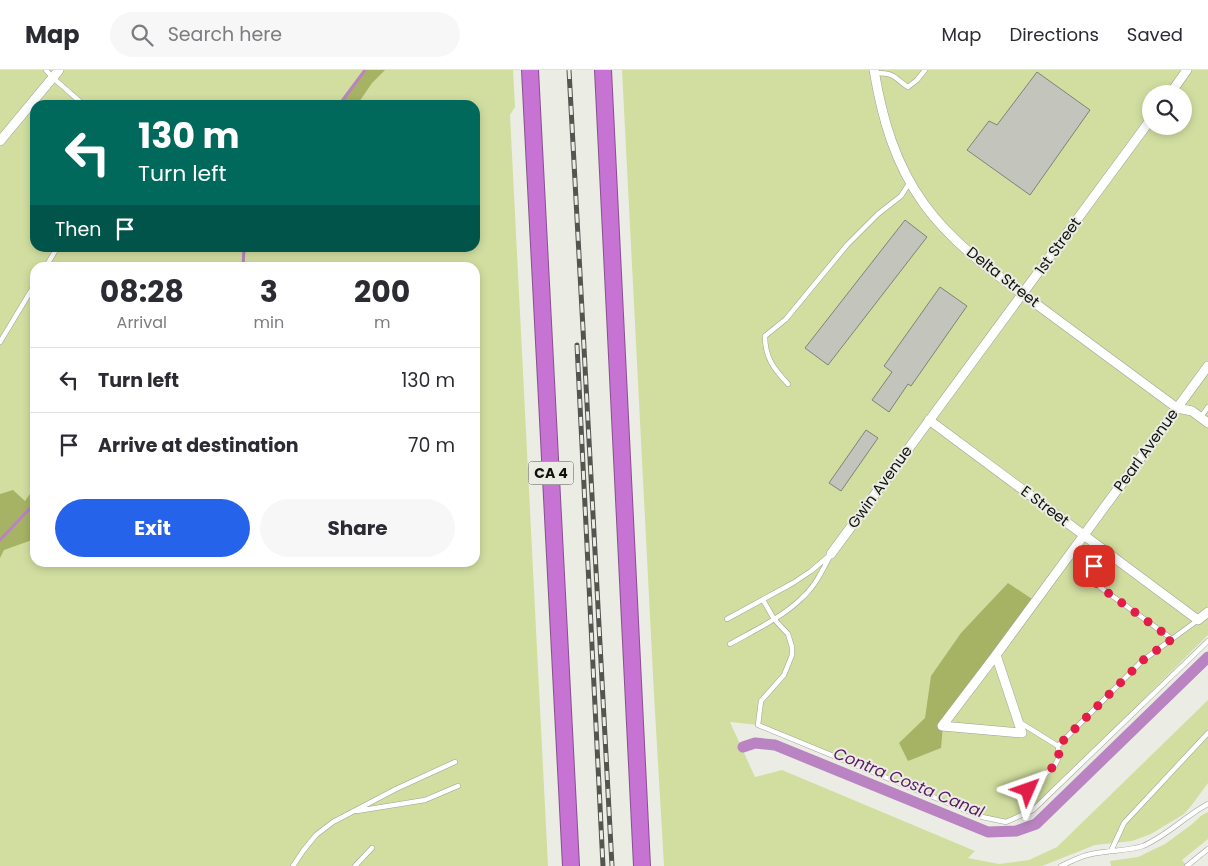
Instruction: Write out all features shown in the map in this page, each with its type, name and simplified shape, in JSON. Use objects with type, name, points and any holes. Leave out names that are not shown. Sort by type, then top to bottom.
[{"type":"highway","points":[[603,70],[642,866]]},
{"type":"highway","name":"CA 4","points":[[530,75],[571,866]]},
{"type":"street","points":[[34,100],[59,70]]},
{"type":"street","points":[[1176,85],[1187,70]]},
{"type":"street","name":"Delta Street","points":[[874,71],[891,141],[899,161],[923,202],[959,244],[1177,408],[1192,411],[1204,421]]},
{"type":"street","points":[[0,141],[30,105]]},
{"type":"street","name":"1st Street","points":[[929,420],[1142,131]]},
{"type":"street","name":"Pearl Avenue","points":[[1019,722],[1022,733],[942,726],[1208,366]]},
{"type":"street","name":"E Street","points":[[929,420],[1198,620]]},
{"type":"street","name":"Gwin Avenue","points":[[831,554],[929,420]]},
{"type":"street","points":[[1198,620],[1208,612]]},
{"type":"street","points":[[996,655],[1019,722]]},
{"type":"lane","points":[[46,70],[52,78],[78,100]]},
{"type":"lane","points":[[874,71],[892,75],[908,87],[917,80],[924,70]]},
{"type":"lane","points":[[788,384],[776,371],[768,358],[765,336],[786,319],[847,245],[878,214],[901,196],[910,182]]},
{"type":"lane","points":[[0,342],[30,292]]},
{"type":"lane","points":[[1204,421],[1208,407]]},
{"type":"lane","points":[[1102,549],[1094,566],[1093,574],[1097,585],[1172,639]]},
{"type":"lane","points":[[726,619],[793,583],[831,554]]},
{"type":"lane","points":[[730,644],[774,619],[804,597],[819,577],[831,554]]},
{"type":"lane","points":[[763,600],[774,619],[788,634],[792,655],[784,675],[761,701],[758,725],[982,817],[1006,822],[1033,810],[1208,641]]},
{"type":"lane","points":[[1017,791],[1028,790],[1055,765],[1059,757],[1058,746],[1142,661],[1198,620]]},
{"type":"lane","points":[[1019,722],[1058,746]]},
{"type":"lane","points":[[1111,851],[1124,823],[1208,733]]},
{"type":"lane","points":[[293,866],[316,835],[333,822],[396,789],[455,762]]},
{"type":"lane","points":[[350,812],[425,800],[458,786]]},
{"type":"lane","points":[[1060,866],[1095,853],[1127,850],[1141,846],[1155,840],[1208,804]]},
{"type":"lane","points":[[355,866],[372,848]]},
{"type":"lane","points":[[1187,866],[1208,849]]},
{"type":"green space","points":[[0,70],[513,70],[515,107],[510,115],[548,866],[0,866]]},
{"type":"green space","points":[[363,70],[385,70],[372,83],[360,100],[343,100]]},
{"type":"green space","points":[[622,70],[1208,70],[1208,635],[1033,810],[1006,822],[982,817],[758,725],[730,722],[755,777],[782,770],[975,851],[968,858],[999,864],[1029,860],[1057,847],[1208,700],[1208,783],[1184,814],[1151,834],[1132,841],[1095,845],[1042,866],[664,866]]},
{"type":"green space","points":[[13,490],[25,501],[30,494],[30,541],[4,550],[0,558],[0,494]]},
{"type":"green space","points":[[1008,583],[1035,601],[943,726],[941,748],[908,761],[899,743],[925,718],[931,676],[961,633]]},
{"type":"green space","points":[[1208,812],[1208,839],[1182,860],[1187,866],[1111,866],[1110,861],[1138,857],[1165,844]]},
{"type":"building","points":[[1037,72],[1090,110],[1030,195],[967,150],[989,121],[997,125]]},
{"type":"building","points":[[905,220],[927,237],[828,365],[805,348]]},
{"type":"building","points":[[940,287],[967,306],[911,386],[908,384],[889,412],[872,400],[892,372],[884,366]]},
{"type":"building","points":[[866,430],[878,438],[841,491],[829,483]]},
{"type":"waterway","points":[[343,100],[365,70]]},
{"type":"waterway","points":[[243,262],[244,252]]},
{"type":"waterway","points":[[0,540],[30,508]]},
{"type":"waterway","name":"Contra Costa Canal","points":[[743,747],[755,743],[775,745],[988,832],[1016,831],[1036,824],[1208,657]]},
{"type":"railway","points":[[569,70],[612,866]]},
{"type":"railway","points":[[577,345],[603,866]]},
{"type":"route","points":[[1028,790],[1055,765],[1059,757],[1058,746],[1142,661],[1172,639],[1097,585],[1093,574],[1094,566]]}]
